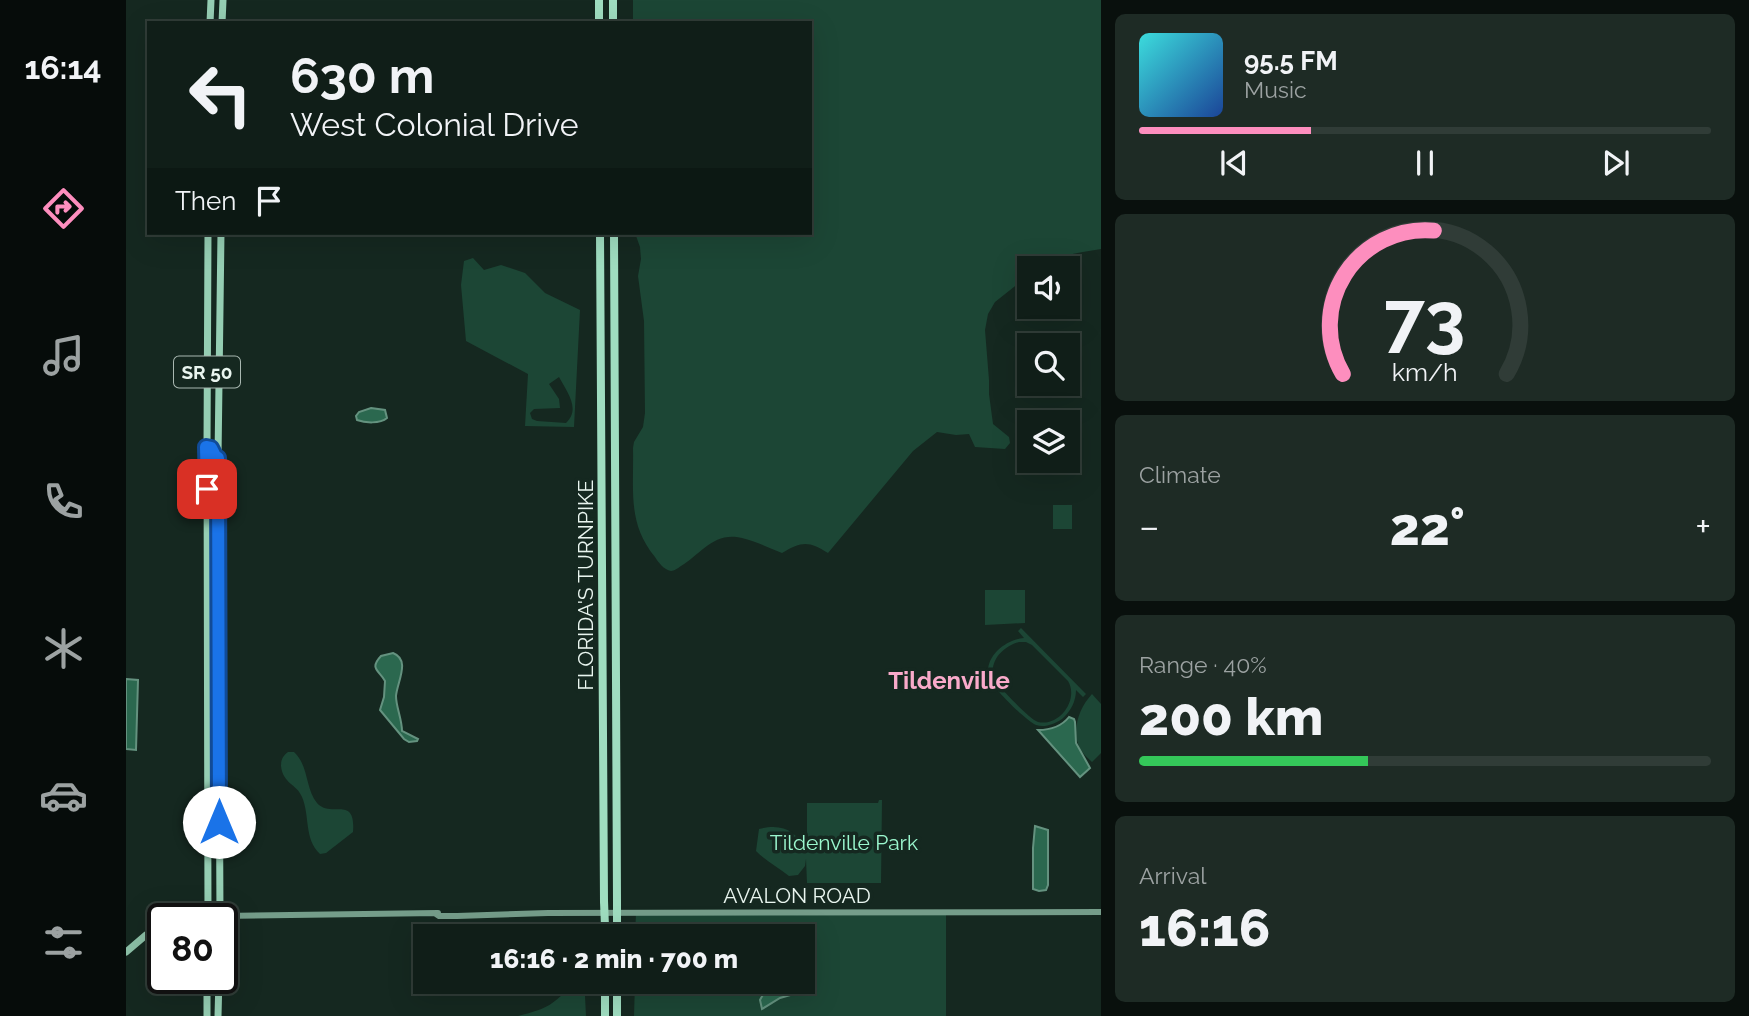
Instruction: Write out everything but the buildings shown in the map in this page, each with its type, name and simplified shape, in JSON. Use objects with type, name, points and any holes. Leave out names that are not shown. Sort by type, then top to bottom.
[{"type":"highway","points":[[210,21],[211,0]]},
{"type":"highway","points":[[222,21],[223,0]]},
{"type":"highway","points":[[599,0],[599,21]]},
{"type":"highway","points":[[613,0],[613,21]]},
{"type":"highway","name":"SR 50","points":[[208,235],[208,903]]},
{"type":"highway","name":"SR 50","points":[[219,235],[220,903]]},
{"type":"highway","name":"FLORIDA'S TURNPIKE","points":[[600,235],[605,924]]},
{"type":"highway","name":"FLORIDA'S TURNPIKE","points":[[614,235],[617,924]]},
{"type":"highway","points":[[207,379],[212,415],[219,421]]},
{"type":"highway","points":[[206,447],[211,448],[218,458]]},
{"type":"highway","points":[[206,664],[211,680],[218,686]]},
{"type":"highway","points":[[206,683],[214,693],[219,724]]},
{"type":"highway","points":[[207,994],[207,1016]]},
{"type":"highway","points":[[218,1016],[219,994]]},
{"type":"highway","points":[[605,994],[605,1016]]},
{"type":"highway","points":[[617,994],[617,1016]]},
{"type":"main road","name":"AVALON ROAD","points":[[238,917],[449,913],[1101,912]]},
{"type":"main road","points":[[126,952],[147,934]]},
{"type":"green space","points":[[633,0],[1101,0],[1101,249],[1066,256],[1017,256],[1017,285],[995,302],[988,314],[985,330],[989,394],[993,424],[1009,437],[1010,443],[1005,449],[975,447],[969,434],[937,432],[913,451],[828,553],[816,546],[805,544],[782,553],[742,538],[723,538],[708,545],[671,571],[658,561],[646,544],[636,519],[634,505],[633,448],[643,427],[645,413],[644,321],[638,276],[641,259],[636,235],[812,235],[812,21],[633,21]]},
{"type":"green space","points":[[473,258],[484,270],[501,265],[525,273],[545,293],[580,310],[574,427],[525,426],[528,374],[466,341],[461,285],[464,261]],"holes":[[[559,377],[569,394],[572,406],[570,418],[566,423],[532,419],[530,413],[534,409],[560,408],[559,399],[549,384]]]},
{"type":"green space","points":[[1053,505],[1072,505],[1072,529],[1053,529]]},
{"type":"green space","points":[[985,590],[1025,590],[1025,623],[985,625]]},
{"type":"green space","points":[[1021,628],[1086,694],[1083,697],[1076,690],[1070,709],[1062,719],[1053,724],[1036,725],[1003,696],[989,678],[989,663],[998,650],[1010,642],[1024,638],[1018,631]],"holes":[[[1026,642],[1068,681],[1071,688],[1069,703],[1054,720],[1034,720],[997,684],[994,677],[994,664],[1001,652],[1012,644]]]},
{"type":"green space","points":[[1092,694],[1101,704],[1101,753],[1092,762],[1077,742],[1076,727],[1083,706]]},
{"type":"green space","points":[[288,752],[294,752],[299,758],[317,803],[329,809],[347,810],[351,814],[353,832],[326,853],[320,854],[315,848],[309,834],[302,797],[282,772],[282,760]]},
{"type":"green space","name":"Tildenville Park","points":[[882,800],[881,883],[807,883],[806,859],[805,866],[798,875],[789,876],[756,851],[759,829],[767,827],[788,830],[807,850],[807,803],[878,803]]},
{"type":"green space","points":[[946,912],[946,1016],[634,1016],[635,994],[815,994],[815,924],[636,924],[636,913]]},
{"type":"green space","points":[[584,994],[586,1016],[518,1016],[550,1005],[561,996]]},
{"type":"shaded area","points":[[371,408],[385,410],[387,418],[372,422],[357,420],[359,412]]},
{"type":"shaded area","points":[[393,653],[398,656],[402,666],[396,696],[402,731],[418,739],[417,741],[409,742],[404,739],[380,710],[385,681],[375,667],[381,656]]},
{"type":"shaded area","points":[[126,679],[138,680],[136,750],[126,749]]},
{"type":"shaded area","points":[[1069,717],[1074,719],[1076,743],[1090,768],[1080,777],[1038,730],[1055,727]]},
{"type":"shaded area","points":[[1035,826],[1048,830],[1048,885],[1046,890],[1039,891],[1033,889]]},
{"type":"shaded area","points":[[763,994],[794,994],[780,998],[762,1009],[760,1000]]},
{"type":"district","name":"Tildenville","points":[[949,680]]},
{"type":"route","points":[[207,489],[206,447],[211,448],[218,458],[219,822]]}]
